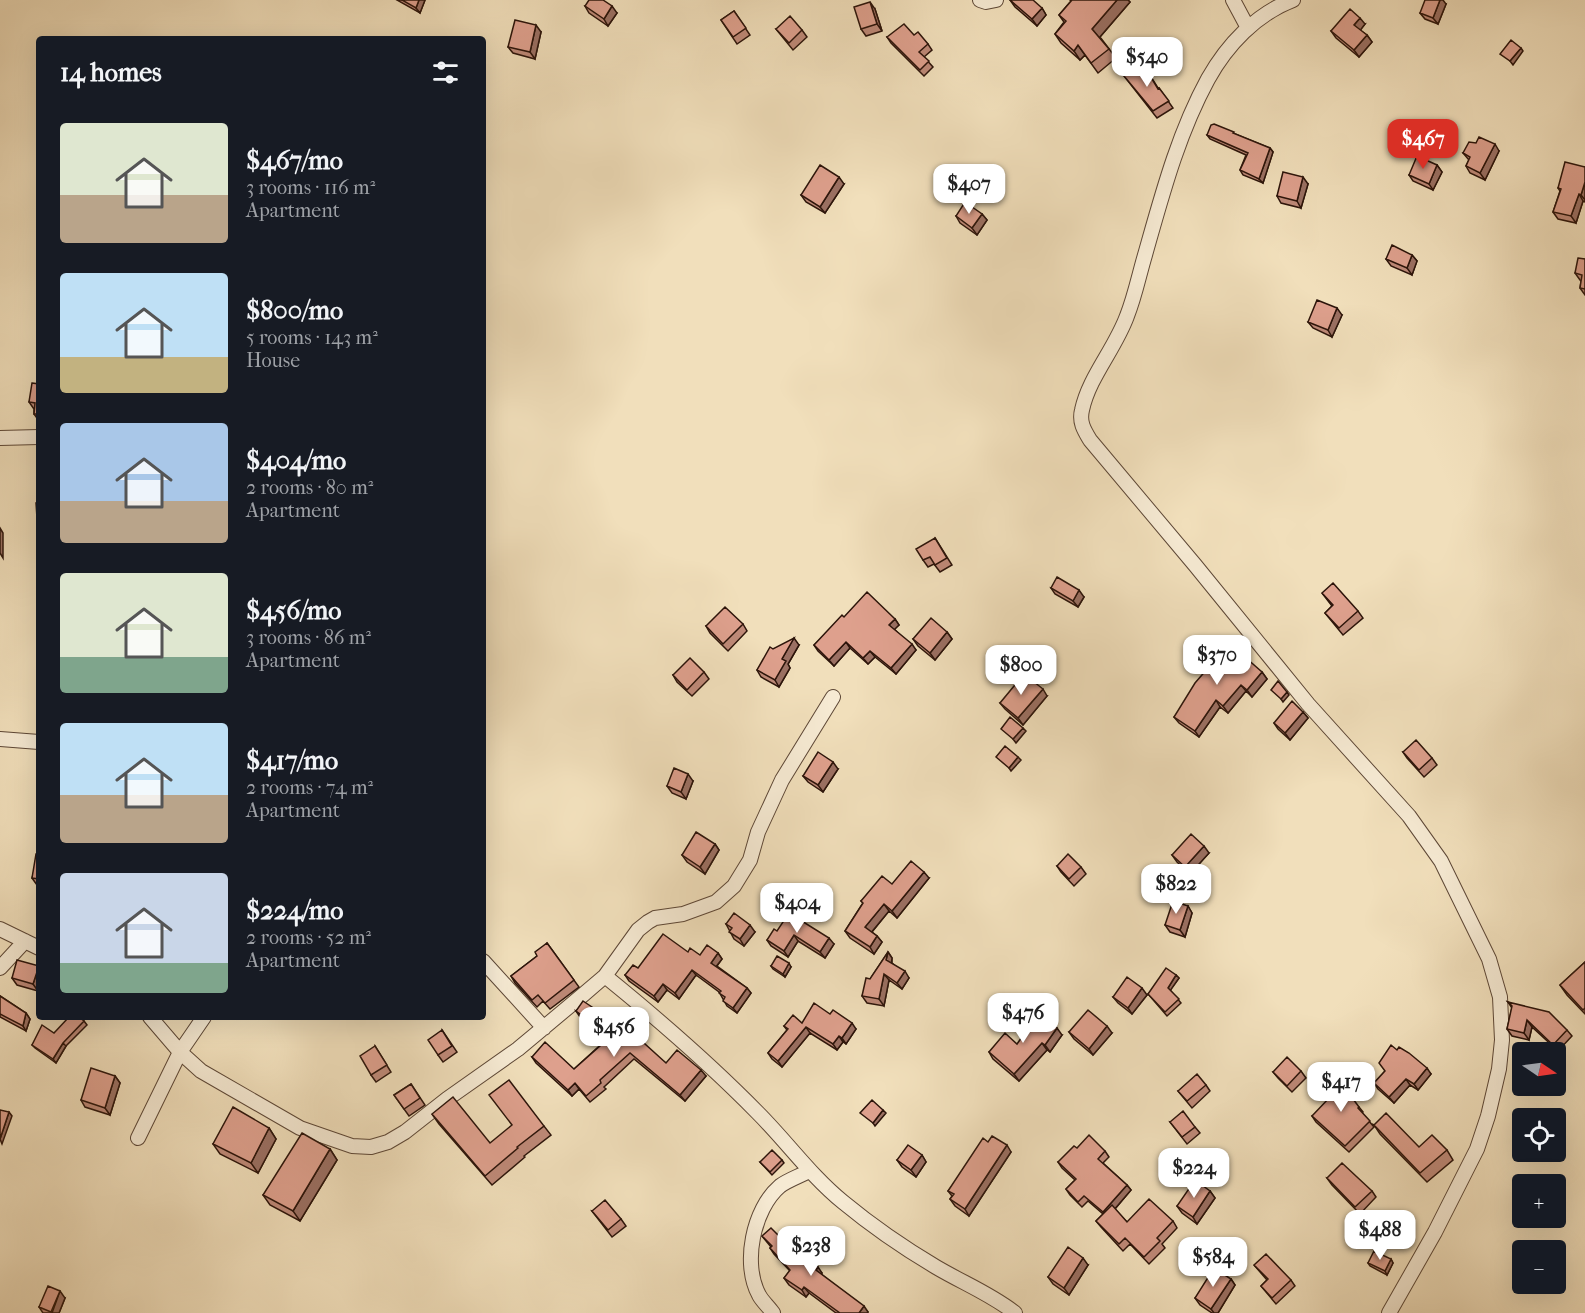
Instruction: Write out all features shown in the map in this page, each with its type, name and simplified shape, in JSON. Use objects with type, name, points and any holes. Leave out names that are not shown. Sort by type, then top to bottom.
[{"type":"street","points":[[980,0],[986,2],[996,0]]},
{"type":"street","points":[[1233,0],[1248,28]]},
{"type":"street","points":[[1293,0],[1280,5],[1248,28],[1229,47],[1209,78],[1186,124],[1166,182],[1128,316],[1088,393],[1081,413],[1082,427],[1090,440],[1301,696],[1409,816],[1441,861],[1490,959],[1500,998],[1502,1040],[1499,1069],[1488,1116],[1476,1149],[1456,1190],[1389,1313]]},
{"type":"street","points":[[0,438],[36,437]]},
{"type":"street","points":[[153,1020],[180,1052],[201,1071],[300,1128],[352,1146],[371,1147],[388,1142],[405,1132],[544,1028],[605,976],[638,930],[648,922],[655,918],[683,914],[716,902],[734,886],[750,860],[761,826],[782,780],[832,697]]},
{"type":"street","points":[[0,739],[36,742]]},
{"type":"street","points":[[0,929],[36,946]]},
{"type":"street","points":[[0,968],[25,941]]},
{"type":"street","points":[[486,964],[544,1028]]},
{"type":"street","points":[[605,976],[646,1008],[746,1100],[809,1172],[843,1202],[900,1245],[998,1300],[1015,1313]]},
{"type":"street","points":[[138,1138],[180,1052],[202,1020]]},
{"type":"street","points":[[773,1313],[759,1295],[750,1269],[754,1234],[763,1209],[780,1186],[809,1172]]},
{"type":"building","points":[[402,0],[419,0],[416,8]]},
{"type":"building","points":[[589,0],[603,0],[612,6],[604,19],[585,6]]},
{"type":"building","points":[[1010,0],[1033,0],[1042,8],[1032,19]]},
{"type":"building","points":[[1072,0],[1117,0],[1092,29],[1109,49],[1091,63],[1078,45],[1074,51],[1055,34],[1066,21],[1059,15]]},
{"type":"building","points":[[1425,0],[1440,0],[1433,18],[1420,13]]},
{"type":"building","points":[[870,2],[877,24],[861,29],[854,7]]},
{"type":"building","points":[[1350,9],[1360,18],[1354,25],[1367,35],[1354,50],[1331,31]]},
{"type":"building","points":[[734,11],[746,28],[733,37],[721,20]]},
{"type":"building","points":[[790,16],[802,30],[789,43],[776,29]]},
{"type":"building","points":[[515,20],[536,25],[530,52],[508,47]]},
{"type":"building","points":[[904,24],[914,35],[918,32],[928,44],[919,52],[929,61],[920,70],[887,37]]},
{"type":"building","points":[[1511,40],[1521,48],[1510,61],[1500,54]]},
{"type":"building","points":[[1136,67],[1141,72],[1146,69],[1158,89],[1169,101],[1153,111],[1124,76]]},
{"type":"building","points":[[1214,124],[1270,148],[1259,179],[1240,170],[1248,153],[1207,135],[1211,125]]},
{"type":"building","points":[[1479,137],[1495,144],[1480,173],[1466,166],[1470,157],[1463,153],[1469,142],[1476,143]]},
{"type":"building","points":[[1417,156],[1437,165],[1429,184],[1409,175]]},
{"type":"building","points":[[1565,162],[1585,167],[1585,182],[1571,216],[1553,212],[1561,189],[1558,188]]},
{"type":"building","points":[[820,165],[839,177],[820,207],[801,195]]},
{"type":"building","points":[[1283,172],[1303,177],[1297,201],[1277,196]]},
{"type":"building","points":[[965,202],[982,214],[972,228],[956,216]]},
{"type":"building","points":[[1392,245],[1412,255],[1407,268],[1386,259]]},
{"type":"building","points":[[1578,258],[1585,259],[1585,289],[1580,288],[1582,275],[1575,273]]},
{"type":"building","points":[[1317,300],[1337,308],[1328,330],[1308,322]]},
{"type":"building","points":[[32,383],[36,384],[36,414],[34,414],[35,403],[29,402]]},
{"type":"building","points":[[935,538],[947,558],[935,565],[930,557],[923,560],[916,549]]},
{"type":"building","points":[[1057,577],[1079,590],[1073,601],[1051,588]]},
{"type":"building","points":[[1333,583],[1358,611],[1339,628],[1325,613],[1333,605],[1322,593]]},
{"type":"building","points":[[867,592],[895,619],[889,625],[912,644],[891,668],[870,651],[863,658],[846,642],[829,660],[814,645]]},
{"type":"building","points":[[725,607],[743,624],[723,644],[706,626]]},
{"type":"building","points":[[931,618],[947,632],[930,653],[913,639]]},
{"type":"building","points":[[794,638],[782,659],[786,661],[775,680],[757,670],[770,647],[773,649]]},
{"type":"building","points":[[1227,646],[1235,653],[1237,650],[1262,672],[1247,690],[1241,685],[1223,706],[1216,700],[1195,731],[1174,717],[1195,683]]},
{"type":"building","points":[[690,658],[704,672],[687,690],[673,675]]},
{"type":"building","points":[[1024,674],[1043,689],[1018,718],[1000,703]]},
{"type":"building","points":[[1278,681],[1287,692],[1281,699],[1271,690]]},
{"type":"building","points":[[1292,701],[1303,712],[1285,733],[1274,723]]},
{"type":"building","points":[[1010,717],[1023,728],[1013,739],[1001,729]]},
{"type":"building","points":[[1416,740],[1432,758],[1419,770],[1403,752]]},
{"type":"building","points":[[1005,746],[1018,757],[1009,768],[996,757]]},
{"type":"building","points":[[818,752],[833,762],[818,785],[803,776]]},
{"type":"building","points":[[674,768],[688,774],[681,792],[667,786]]},
{"type":"building","points":[[696,832],[715,844],[700,867],[682,855]]},
{"type":"building","points":[[1191,834],[1204,846],[1185,867],[1172,855]]},
{"type":"building","points":[[36,854],[36,879],[32,878]]},
{"type":"building","points":[[1068,854],[1081,867],[1069,879],[1057,866]]},
{"type":"building","points":[[911,861],[924,872],[892,911],[884,904],[865,927],[877,936],[870,947],[845,931],[863,903],[861,901],[882,876],[892,884]]},
{"type":"building","points":[[1173,901],[1188,906],[1180,930],[1165,925]]},
{"type":"building","points":[[734,913],[750,925],[740,939],[729,932],[732,928],[726,924]]},
{"type":"building","points":[[789,913],[829,938],[820,952],[794,935],[784,951],[767,940],[774,929],[777,931]]},
{"type":"building","points":[[663,934],[688,952],[690,948],[700,955],[707,945],[718,953],[711,963],[747,988],[733,1008],[723,1001],[725,997],[719,993],[721,991],[692,970],[675,993],[663,984],[654,996],[625,975],[633,965],[638,968]]},
{"type":"building","points":[[547,943],[574,980],[545,1003],[538,995],[532,1000],[511,976],[537,956],[535,952]]},
{"type":"building","points":[[888,952],[886,960],[905,971],[897,983],[884,974],[879,999],[862,996],[866,978],[870,979]]},
{"type":"building","points":[[777,956],[789,963],[783,974],[771,966]]},
{"type":"building","points":[[17,960],[36,965],[33,984],[12,978]]},
{"type":"building","points":[[1585,962],[1585,1008],[1583,1010],[1560,985]]},
{"type":"building","points":[[1166,968],[1176,975],[1168,988],[1179,999],[1165,1012],[1148,994]]},
{"type":"building","points":[[1127,977],[1142,988],[1128,1008],[1113,997]]},
{"type":"building","points":[[0,996],[26,1013],[23,1026],[0,1014]]},
{"type":"building","points":[[583,1001],[604,1015],[605,1013],[633,1038],[635,1035],[666,1063],[677,1050],[701,1070],[680,1095],[630,1053],[586,1096],[575,1083],[568,1090],[532,1057],[545,1042],[574,1069],[610,1037],[576,1011]]},
{"type":"building","points":[[1508,1002],[1549,1012],[1567,1030],[1556,1042],[1550,1042],[1527,1020],[1524,1033],[1507,1029],[1512,1006]]},
{"type":"building","points":[[814,1003],[830,1014],[833,1010],[852,1023],[842,1038],[839,1036],[833,1044],[806,1027],[778,1061],[768,1053],[788,1029],[784,1026],[793,1015],[802,1023]]},
{"type":"building","points":[[1088,1010],[1107,1026],[1089,1049],[1069,1032]]},
{"type":"building","points":[[1038,1014],[1057,1028],[1045,1045],[1042,1043],[1014,1074],[989,1052],[1005,1033],[1017,1044]]},
{"type":"building","points":[[66,1020],[84,1021],[63,1043],[53,1059],[32,1045],[42,1025],[54,1033]]},
{"type":"building","points":[[442,1030],[452,1046],[438,1055],[428,1040]]},
{"type":"building","points":[[1391,1045],[1397,1050],[1399,1047],[1409,1053],[1427,1068],[1414,1084],[1406,1079],[1389,1097],[1374,1083],[1385,1071],[1379,1063]]},
{"type":"building","points":[[375,1046],[387,1065],[371,1075],[360,1056]]},
{"type":"building","points":[[1287,1057],[1301,1071],[1287,1086],[1273,1072]]},
{"type":"building","points":[[91,1068],[115,1076],[105,1108],[81,1100]]},
{"type":"building","points":[[1197,1074],[1206,1085],[1187,1101],[1178,1091]]},
{"type":"building","points":[[1336,1076],[1370,1121],[1345,1146],[1312,1116],[1331,1096],[1323,1085]]},
{"type":"building","points":[[509,1080],[544,1126],[485,1176],[432,1114],[453,1097],[490,1143],[512,1125],[489,1095]]},
{"type":"building","points":[[411,1084],[420,1098],[404,1109],[394,1095]]},
{"type":"building","points":[[872,1100],[883,1110],[873,1123],[860,1113]]},
{"type":"building","points":[[233,1107],[269,1128],[251,1163],[213,1144]]},
{"type":"building","points":[[0,1110],[9,1112],[0,1139]]},
{"type":"building","points":[[1183,1111],[1195,1127],[1182,1137],[1170,1122]]},
{"type":"building","points":[[1386,1113],[1419,1147],[1432,1135],[1447,1150],[1420,1173],[1374,1125]]},
{"type":"building","points":[[302,1133],[330,1149],[293,1211],[263,1195]]},
{"type":"building","points":[[1089,1135],[1105,1151],[1098,1159],[1127,1185],[1103,1212],[1084,1196],[1078,1202],[1066,1189],[1076,1179],[1058,1162],[1074,1146],[1077,1148]]},
{"type":"building","points":[[992,1136],[1007,1145],[965,1209],[950,1199],[954,1194],[948,1191],[983,1138],[988,1142]]},
{"type":"building","points":[[908,1145],[922,1155],[911,1170],[897,1160]]},
{"type":"building","points":[[772,1150],[782,1160],[770,1172],[760,1162]]},
{"type":"building","points":[[1342,1163],[1372,1191],[1355,1207],[1327,1178]]},
{"type":"building","points":[[1195,1180],[1210,1191],[1193,1217],[1177,1206]]},
{"type":"building","points":[[1149,1199],[1173,1221],[1157,1238],[1160,1241],[1144,1257],[1125,1238],[1119,1244],[1096,1221],[1112,1205],[1127,1222]]},
{"type":"building","points":[[605,1200],[621,1219],[608,1230],[592,1211]]},
{"type":"building","points":[[771,1228],[793,1250],[818,1267],[816,1270],[864,1306],[859,1313],[840,1313],[804,1287],[802,1290],[784,1278],[790,1270],[762,1236]]},
{"type":"building","points":[[1068,1247],[1083,1258],[1064,1288],[1048,1277]]},
{"type":"building","points":[[1374,1251],[1391,1259],[1385,1271],[1368,1263]]},
{"type":"building","points":[[1266,1254],[1291,1280],[1272,1298],[1261,1286],[1268,1279],[1254,1265]]},
{"type":"building","points":[[1214,1268],[1231,1279],[1211,1309],[1195,1298]]},
{"type":"building","points":[[48,1286],[60,1291],[51,1312],[39,1307]]}]
